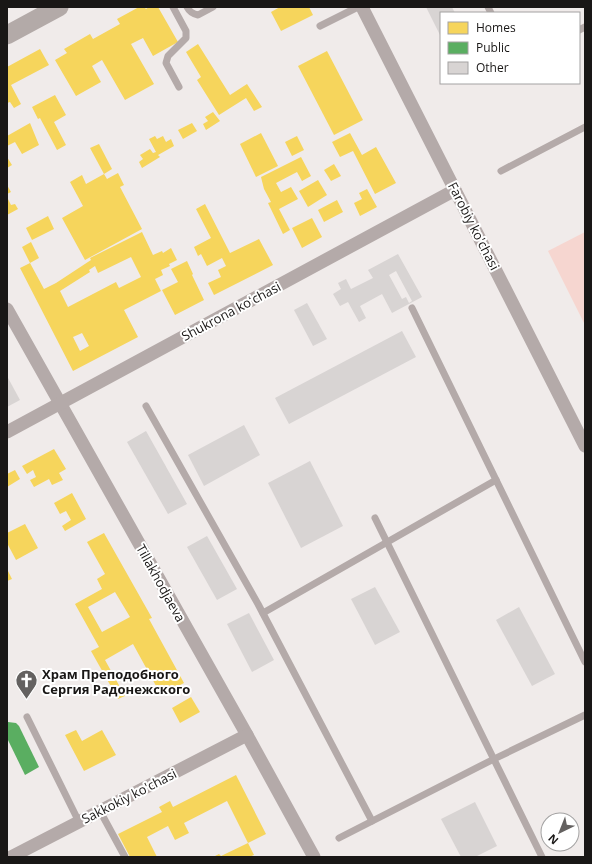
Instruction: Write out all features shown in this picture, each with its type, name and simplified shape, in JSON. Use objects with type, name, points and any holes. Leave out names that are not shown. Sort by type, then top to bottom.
[{"type":"main road","points":[[7,35],[39,15],[59,7]]},
{"type":"street","name":"Farobiy ko'chasi","points":[[362,7],[585,446]]},
{"type":"street","name":"Shukrona koʻchasi","points":[[7,432],[455,190]]},
{"type":"street","name":"Tillakhodjaeva","points":[[7,309],[314,857]]},
{"type":"street","name":"Sakkokiy ko'chasi","points":[[11,857],[25,854],[79,822],[247,736]]},
{"type":"lane","points":[[173,7],[186,31],[186,38],[168,56],[166,63],[179,87]]},
{"type":"lane","points":[[186,7],[193,14],[198,15],[214,7]]},
{"type":"lane","points":[[320,26],[358,7]]},
{"type":"lane","points":[[501,171],[585,127]]},
{"type":"lane","points":[[412,308],[585,662]]},
{"type":"lane","points":[[146,406],[263,613],[372,821]]},
{"type":"lane","points":[[263,613],[496,480]]},
{"type":"lane","points":[[375,518],[541,855],[533,857]]},
{"type":"lane","points":[[339,838],[494,759],[585,715]]},
{"type":"lane","points":[[27,717],[79,822]]},
{"type":"lane","points":[[100,811],[124,857]]},
{"type":"shaded area","points":[[585,232],[585,325],[548,251]]},
{"type":"building: Homes","points":[[139,7],[144,7],[146,9],[149,7],[158,7],[178,42],[153,56],[143,38],[131,44],[154,84],[125,100],[102,60],[92,66],[101,82],[76,96],[55,60],[67,53],[64,49],[90,34],[93,39],[120,24],[117,19]]},
{"type":"building: Homes","points":[[280,7],[309,7],[313,15],[281,31],[271,12]]},
{"type":"building: Homes","points":[[198,44],[230,95],[247,84],[262,107],[254,111],[246,98],[219,115],[197,80],[201,77],[186,52]]},
{"type":"building: Homes","points":[[40,49],[49,65],[11,85],[21,104],[14,108],[10,102],[7,103],[7,67]]},
{"type":"building: Homes","points":[[327,51],[363,120],[334,135],[298,66]]},
{"type":"building: Homes","points":[[55,95],[66,115],[54,122],[66,145],[57,150],[40,118],[38,119],[32,107]]},
{"type":"building: Homes","points":[[213,112],[220,121],[206,130],[203,124],[208,121],[205,117]]},
{"type":"building: Homes","points":[[30,123],[39,145],[22,154],[15,142],[7,146],[7,136]]},
{"type":"building: Homes","points":[[192,123],[197,131],[183,139],[178,130]]},
{"type":"building: Homes","points":[[261,133],[278,166],[256,177],[240,144]]},
{"type":"building: Homes","points":[[350,133],[362,155],[376,147],[396,183],[375,194],[353,151],[340,157],[332,142]]},
{"type":"building: Homes","points":[[155,136],[157,139],[163,136],[166,142],[171,139],[174,146],[158,155],[160,157],[142,168],[139,162],[143,159],[140,155],[150,149],[153,153],[156,152],[149,139]]},
{"type":"building: Homes","points":[[297,136],[304,150],[292,156],[285,142]]},
{"type":"building: Homes","points":[[99,144],[112,169],[104,174],[90,148]]},
{"type":"building: Homes","points":[[7,157],[12,165],[7,168]]},
{"type":"building: Homes","points":[[301,157],[311,176],[302,181],[297,172],[276,183],[281,192],[291,187],[298,199],[279,209],[290,230],[283,234],[268,203],[271,202],[264,189],[261,177]]},
{"type":"building: Homes","points":[[334,164],[341,176],[331,181],[324,170]]},
{"type":"building: Homes","points":[[118,173],[124,185],[120,187],[142,229],[85,260],[62,218],[83,206],[70,182],[82,175],[86,184],[104,174],[107,179]]},
{"type":"building: Homes","points":[[318,180],[327,195],[308,207],[299,191]]},
{"type":"building: Homes","points":[[7,185],[11,192],[7,194]]},
{"type":"building: Homes","points":[[367,189],[377,207],[360,216],[354,203],[362,199],[359,193]]},
{"type":"building: Homes","points":[[7,197],[11,205],[15,204],[18,209],[7,215]]},
{"type":"building: Homes","points":[[337,200],[343,212],[324,222],[318,210]]},
{"type":"building: Homes","points":[[205,204],[230,253],[259,239],[273,265],[214,295],[208,283],[221,277],[218,270],[226,266],[222,258],[207,266],[201,254],[198,256],[194,247],[211,238],[196,209]]},
{"type":"building: Homes","points":[[48,216],[54,229],[32,240],[26,228]]},
{"type":"building: Homes","points":[[312,218],[322,237],[302,248],[292,228]]},
{"type":"building: Homes","points":[[142,232],[153,255],[162,251],[163,253],[171,248],[177,260],[169,264],[170,266],[161,270],[163,275],[155,279],[161,291],[124,310],[138,337],[73,371],[20,268],[30,263],[44,289],[91,260],[90,258]],"holes":[[[131,257],[141,277],[119,288],[116,282],[68,307],[60,291],[90,272],[89,270],[95,266],[98,273]],[[82,333],[89,346],[80,351],[73,337]]]},
{"type":"building: Homes","points":[[31,242],[39,258],[30,263],[22,247]]},
{"type":"building: Homes","points":[[187,261],[204,300],[175,315],[162,290],[178,282],[171,269]]},
{"type":"building: Homes","points":[[54,449],[66,469],[59,473],[63,480],[52,485],[49,479],[34,487],[30,480],[36,477],[33,470],[27,474],[22,466]]},
{"type":"building: Homes","points":[[15,470],[20,479],[7,487],[7,474]]},
{"type":"building: Homes","points":[[72,493],[86,519],[65,531],[62,526],[71,520],[66,511],[60,514],[54,503]]},
{"type":"building: Homes","points":[[25,524],[38,548],[16,560],[7,543],[7,533]]},
{"type":"building: Homes","points":[[104,533],[152,618],[149,619],[184,683],[161,695],[133,644],[105,660],[125,696],[118,699],[91,651],[99,647],[75,604],[102,589],[97,579],[105,574],[87,542]],"holes":[[[115,592],[130,617],[102,632],[88,607]]]},
{"type":"building: Homes","points":[[7,569],[12,579],[7,581]]},
{"type":"building: Homes","points":[[191,697],[200,712],[180,723],[172,708]]},
{"type":"building: Homes","points":[[76,730],[82,741],[102,730],[116,755],[84,771],[65,735]]},
{"type":"building: Homes","points":[[236,775],[266,834],[248,843],[227,801],[184,823],[189,833],[175,840],[168,826],[147,837],[157,857],[130,857],[118,834],[162,812],[159,807],[170,801],[173,807]]},
{"type":"building: Homes","points":[[248,843],[254,855],[249,857],[213,857],[219,854],[221,856]]},
{"type":"building: Public","points":[[8,722],[16,723],[19,726],[39,767],[25,775],[7,738]]},
{"type":"building: Other","points":[[426,7],[452,7],[454,12],[440,12],[440,35]]},
{"type":"building: Other","points":[[398,254],[422,297],[392,313],[382,294],[360,306],[366,318],[359,322],[348,302],[340,306],[333,294],[341,289],[338,283],[346,279],[351,289],[373,278],[368,270]],"holes":[[[396,271],[412,301],[409,303],[406,297],[402,299],[389,275]]]},
{"type":"building: Other","points":[[307,303],[327,339],[313,346],[294,310]]},
{"type":"building: Other","points":[[402,331],[416,357],[289,424],[275,398]]},
{"type":"building: Other","points":[[7,376],[20,400],[7,407]]},
{"type":"building: Other","points":[[244,425],[260,455],[204,486],[188,455]]},
{"type":"building: Other","points":[[146,431],[187,504],[168,514],[127,442]]},
{"type":"building: Other","points":[[310,461],[343,526],[301,548],[268,483]]},
{"type":"building: Other","points":[[207,536],[237,589],[217,600],[187,547]]},
{"type":"building: Other","points":[[375,587],[400,632],[375,645],[351,599]]},
{"type":"building: Other","points":[[519,607],[555,674],[532,686],[496,620]]},
{"type":"building: Other","points":[[249,613],[274,660],[252,672],[227,624]]},
{"type":"building: Other","points":[[475,802],[497,846],[475,857],[461,857],[441,819]]},
{"type":"place","name":"Храм Преподобного Сергия Радонежского","points":[[26,700]]}]
